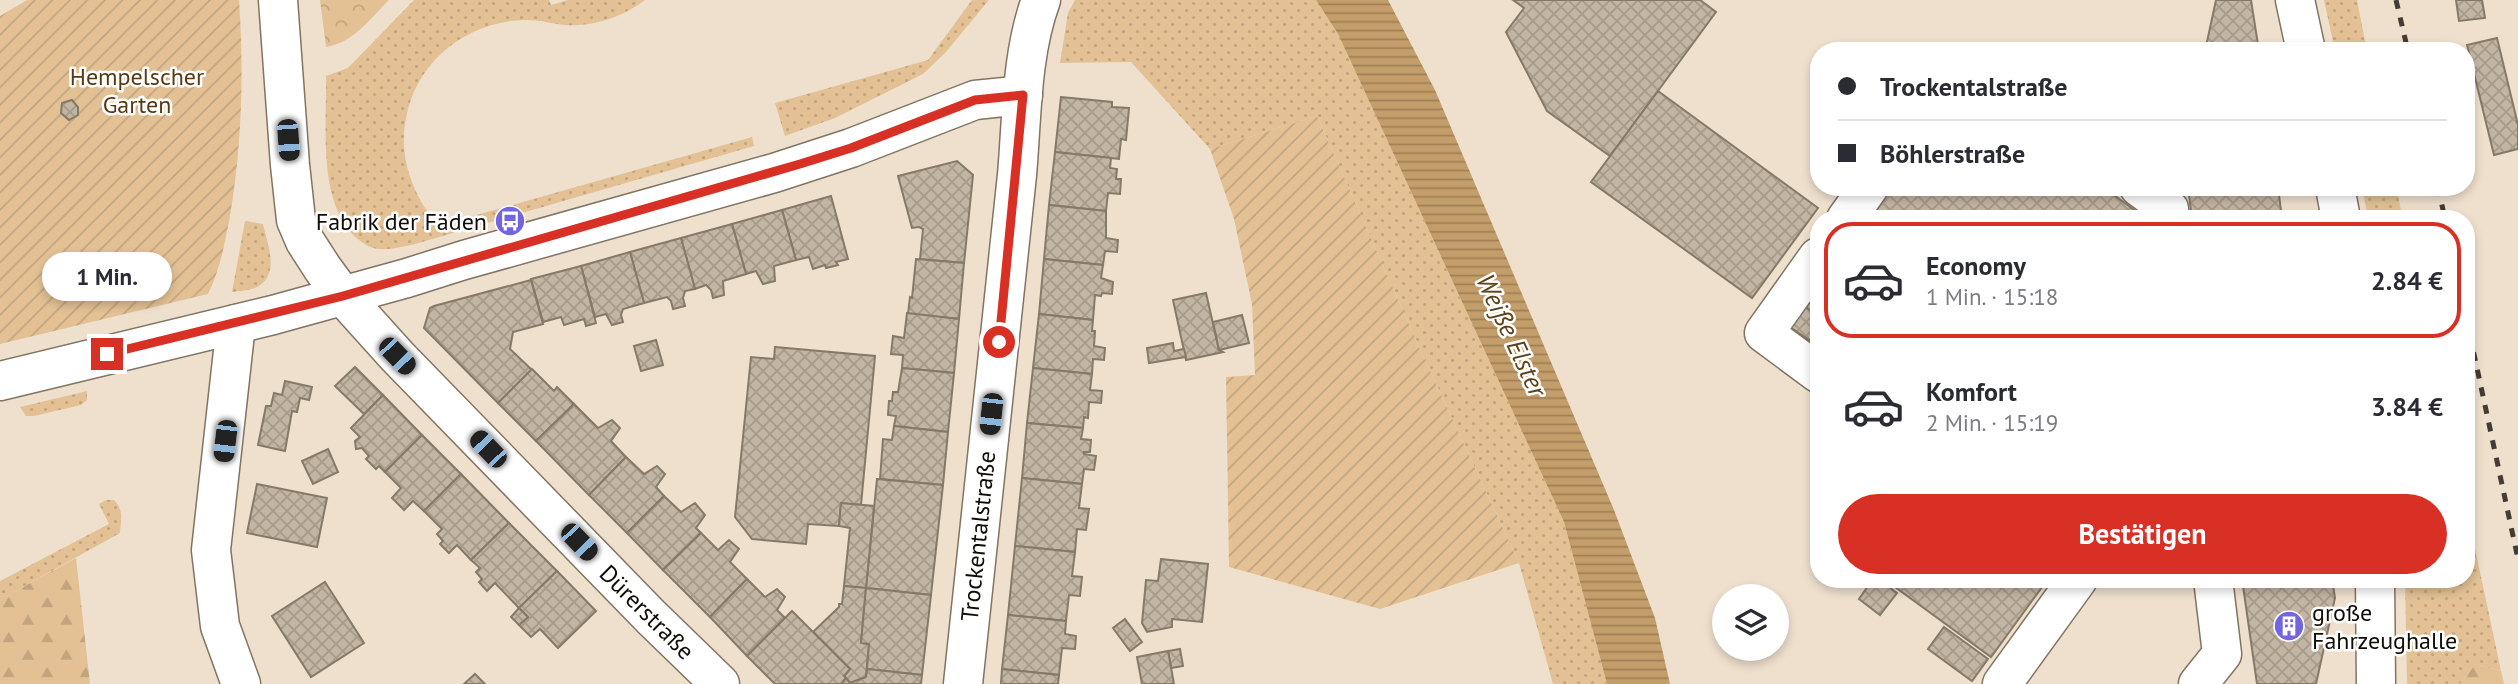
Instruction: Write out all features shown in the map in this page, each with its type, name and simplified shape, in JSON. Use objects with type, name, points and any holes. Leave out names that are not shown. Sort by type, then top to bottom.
[{"type":"street","name":"Dürerstraße","points":[[278,0],[296,220],[306,241],[343,296],[415,375],[720,684]]},
{"type":"street","name":"Trockentalstraße","points":[[962,684],[1017,175],[1023,95],[1031,34],[1041,0]]},
{"type":"street","points":[[2295,0],[2304,42]]},
{"type":"street","points":[[0,381],[343,296],[787,169],[851,148],[975,100],[1023,95]]},
{"type":"street","points":[[2151,196],[2169,210]]},
{"type":"street","points":[[1810,268],[1764,333],[1810,367]]},
{"type":"street","points":[[236,324],[211,550],[220,626],[241,684]]},
{"type":"street","points":[[2002,684],[2071,588]]},
{"type":"street","points":[[2198,684],[2222,654],[2214,588]]},
{"type":"street","points":[[2375,588],[2375,684]]},
{"type":"green space","name":"Hempelscher Garten","points":[[27,0],[239,0],[242,81],[237,162],[224,246],[208,294],[0,344],[0,16]]},
{"type":"green space","points":[[320,0],[389,0],[345,41],[326,47]]},
{"type":"green space","points":[[414,0],[549,0],[551,5],[568,0],[645,0],[617,16],[586,24],[565,25],[528,20],[486,27],[466,35],[434,61],[421,78],[412,97],[406,118],[404,147],[415,189],[438,226],[752,137],[754,146],[415,244],[385,249],[368,246],[351,233],[339,215],[332,193],[327,170],[326,76],[348,68]]},
{"type":"green space","points":[[972,0],[989,0],[945,53],[923,74],[835,118],[785,136],[775,103],[928,60]]},
{"type":"green space","points":[[1075,0],[1316,0],[1338,34],[1564,522],[1607,684],[1553,684],[1519,563],[1419,347],[1317,116],[1210,149],[1131,62],[1060,63],[1068,13]]},
{"type":"green space","points":[[2324,0],[2357,0],[2365,42],[2333,42]]},
{"type":"green space","points":[[1317,116],[1419,347],[1519,563],[1380,609],[1229,567],[1226,377],[1255,375],[1252,304],[1234,219],[1210,149]]},
{"type":"green space","points":[[2364,196],[2398,196],[2401,210],[2366,210]]},
{"type":"green space","points":[[245,221],[263,224],[271,265],[265,280],[259,286],[232,292]]},
{"type":"green space","points":[[87,391],[87,400],[81,405],[34,416],[26,416],[20,407]]},
{"type":"green space","points":[[114,500],[119,508],[120,533],[0,597],[0,581],[109,524],[99,504]]},
{"type":"green space","points":[[2475,548],[2501,671],[2475,664],[2460,684],[2407,684],[2405,588],[2475,588]]},
{"type":"green space","points":[[76,558],[90,684],[0,684],[0,597]]},
{"type":"green space","points":[[2475,664],[2501,671],[2504,684],[2460,684]]},
{"type":"water","name":"Weiße Elster","points":[[1316,0],[1388,0],[1435,90],[1614,510],[1655,618],[1670,684],[1607,684],[1564,522],[1338,34]]},
{"type":"building","points":[[1513,0],[1700,0],[1716,12],[1610,156],[1547,111],[1506,32],[1524,8]]},
{"type":"building","points":[[2216,0],[2251,0],[2258,42],[2207,42]]},
{"type":"building","points":[[2456,0],[2482,0],[2485,18],[2459,21]]},
{"type":"building","points":[[2497,38],[2518,125],[2518,149],[2494,155],[2475,78],[2475,43]]},
{"type":"building","points":[[1658,91],[1818,208],[1810,210],[1810,219],[1752,298],[1591,182]]},
{"type":"building","points":[[1061,97],[1112,102],[1112,107],[1129,108],[1126,140],[1121,139],[1119,159],[1055,152]]},
{"type":"building","points":[[72,100],[78,107],[78,115],[69,120],[61,113],[62,103]]},
{"type":"building","points":[[1055,152],[1111,158],[1110,168],[1117,169],[1116,179],[1121,179],[1120,194],[1108,193],[1106,211],[1049,205]]},
{"type":"building","points":[[957,161],[973,175],[964,263],[920,259],[923,229],[912,228],[898,176]]},
{"type":"building","points":[[831,196],[848,259],[836,262],[838,265],[813,269],[809,257],[796,260],[782,210]]},
{"type":"building","points":[[1871,196],[2115,196],[2134,210],[1860,210]]},
{"type":"building","points":[[2189,196],[2279,196],[2281,210],[2191,210]]},
{"type":"building","points":[[1049,205],[1106,211],[1106,238],[1118,240],[1117,252],[1105,251],[1103,265],[1044,259]]},
{"type":"building","points":[[782,210],[796,260],[774,266],[775,281],[763,284],[756,271],[746,274],[732,224]]},
{"type":"building","points":[[732,224],[746,274],[723,281],[724,295],[713,298],[706,285],[695,289],[681,238]]},
{"type":"building","points":[[681,238],[695,289],[685,291],[685,306],[673,309],[667,297],[644,303],[630,252]]},
{"type":"building","points":[[630,252],[644,303],[623,309],[623,322],[612,325],[606,314],[595,317],[581,266]]},
{"type":"building","points":[[916,259],[964,263],[959,319],[908,314]]},
{"type":"building","points":[[1044,259],[1103,265],[1101,278],[1113,282],[1112,294],[1095,295],[1093,320],[1039,314]]},
{"type":"building","points":[[581,266],[596,323],[586,326],[584,319],[564,325],[561,317],[543,322],[531,279]]},
{"type":"building","points":[[531,280],[543,324],[513,332],[510,349],[532,370],[498,403],[424,328],[430,308],[434,306]]},
{"type":"building","points":[[1810,280],[1810,310],[1796,300]]},
{"type":"building","points":[[1206,293],[1219,350],[1223,352],[1186,360],[1173,300]]},
{"type":"building","points":[[1796,300],[1810,310],[1810,341],[1790,327]]},
{"type":"building","points":[[907,313],[959,319],[954,373],[902,368],[903,355],[891,354],[893,336],[904,338]]},
{"type":"building","points":[[1039,314],[1093,320],[1094,346],[1105,348],[1104,360],[1093,359],[1092,374],[1033,368]]},
{"type":"building","points":[[1242,315],[1249,343],[1219,350],[1213,322]]},
{"type":"building","points":[[656,340],[663,365],[641,371],[634,346]]},
{"type":"building","points":[[1173,343],[1174,351],[1184,349],[1186,357],[1149,363],[1147,348]]},
{"type":"building","points":[[775,347],[875,356],[861,505],[841,503],[839,526],[808,524],[806,544],[752,539],[735,517],[751,357],[774,359]]},
{"type":"building","points":[[355,367],[383,395],[364,414],[335,386]]},
{"type":"building","points":[[902,368],[954,373],[948,432],[894,426],[896,416],[888,415],[889,401],[892,401],[893,392],[898,392]]},
{"type":"building","points":[[1033,368],[1092,374],[1090,390],[1102,391],[1101,403],[1089,402],[1088,418],[1084,417],[1083,428],[1027,423]]},
{"type":"building","points":[[532,369],[554,391],[557,387],[574,404],[536,441],[498,403]]},
{"type":"building","points":[[285,381],[312,387],[309,400],[300,398],[297,412],[292,411],[285,451],[258,445],[266,406],[271,406],[274,393],[282,395]]},
{"type":"building","points":[[383,395],[422,435],[385,472],[379,466],[376,469],[366,459],[369,456],[362,448],[356,449],[355,441],[360,437],[351,428]]},
{"type":"building","points":[[574,404],[598,428],[612,420],[620,428],[611,441],[626,457],[589,495],[536,441]]},
{"type":"building","points":[[1027,423],[1083,428],[1081,439],[1091,440],[1090,452],[1084,454],[1096,456],[1094,470],[1084,469],[1082,484],[1022,478]]},
{"type":"building","points":[[894,426],[948,432],[943,485],[880,479],[883,439],[892,440]]},
{"type":"building","points":[[422,435],[461,474],[424,511],[413,501],[404,510],[392,498],[401,488],[385,472]]},
{"type":"building","points":[[328,449],[338,472],[313,484],[302,461]]},
{"type":"building","points":[[626,457],[644,474],[657,466],[665,474],[656,487],[664,496],[627,533],[589,495]]},
{"type":"building","points":[[461,474],[509,523],[471,560],[457,545],[449,553],[440,544],[443,541],[437,534],[442,529],[424,511]]},
{"type":"building","points":[[1022,478],[1082,484],[1079,508],[1089,509],[1086,530],[1077,529],[1075,552],[1015,546]]},
{"type":"building","points":[[877,479],[943,485],[931,595],[866,588]]},
{"type":"building","points":[[257,484],[327,498],[317,547],[247,533]]},
{"type":"building","points":[[664,496],[681,512],[695,503],[705,515],[696,528],[701,533],[663,570],[627,533]]},
{"type":"building","points":[[841,503],[874,506],[866,588],[844,586],[850,528],[839,526]]},
{"type":"building","points":[[509,523],[557,571],[519,608],[495,583],[487,591],[479,582],[482,579],[476,572],[480,568],[471,560]]},
{"type":"building","points":[[701,533],[718,550],[729,540],[739,549],[730,562],[747,579],[710,617],[663,570]]},
{"type":"building","points":[[1015,546],[1075,552],[1072,576],[1082,577],[1080,596],[1069,595],[1066,621],[1008,615]]},
{"type":"building","points":[[1161,559],[1208,564],[1202,622],[1172,619],[1172,627],[1147,632],[1142,623],[1146,580],[1158,581]]},
{"type":"building","points":[[557,571],[596,611],[558,648],[540,629],[531,637],[519,625],[528,617],[519,608]]},
{"type":"building","points":[[747,579],[765,597],[777,589],[785,597],[777,610],[785,618],[747,656],[710,617]]},
{"type":"building","points":[[325,582],[364,643],[311,677],[272,616]]},
{"type":"building","points":[[844,586],[866,588],[861,643],[869,644],[866,677],[850,683],[844,676],[850,669],[813,632],[842,604]]},
{"type":"building","points":[[866,588],[931,595],[922,675],[867,669],[869,644],[861,643]]},
{"type":"building","points":[[1867,588],[1890,588],[1897,593],[1880,615],[1859,599]]},
{"type":"building","points":[[1896,588],[2041,588],[1991,657]]},
{"type":"building","name":"große Fahrzeughalle","points":[[2243,588],[2333,588],[2335,598],[2316,684],[2257,684]]},
{"type":"building","points":[[519,608],[528,617],[519,625],[511,617]]},
{"type":"building","points":[[792,611],[850,669],[841,684],[775,684],[747,656]]},
{"type":"building","points":[[1008,615],[1066,621],[1065,634],[1076,636],[1075,649],[1062,648],[1059,675],[1002,669]]},
{"type":"building","points":[[1125,619],[1142,642],[1130,651],[1113,628]]},
{"type":"building","points":[[1944,627],[1988,659],[1972,681],[1928,649]]},
{"type":"building","points":[[1180,649],[1183,666],[1171,668],[1168,651]]},
{"type":"building","points":[[1168,651],[1174,684],[1142,684],[1137,657]]},
{"type":"building","points":[[867,669],[922,675],[921,684],[841,684],[846,678],[850,683],[866,677]]},
{"type":"building","points":[[1002,669],[1059,675],[1058,684],[1001,684]]},
{"type":"building","points":[[475,674],[485,684],[464,684]]},
{"type":"railway","points":[[2396,0],[2406,42]]},
{"type":"railway","points":[[2440,196],[2443,210]]},
{"type":"railway","points":[[2475,359],[2518,559]]},
{"type":"place","name":"Fabrik der Fäden","points":[[510,221]]},
{"type":"place","name":"große Fahrzeughalle","points":[[2289,626]]},
{"type":"route","points":[[107,354],[407,278],[774,173],[851,148],[935,113],[975,100],[1023,95],[999,342]]}]
